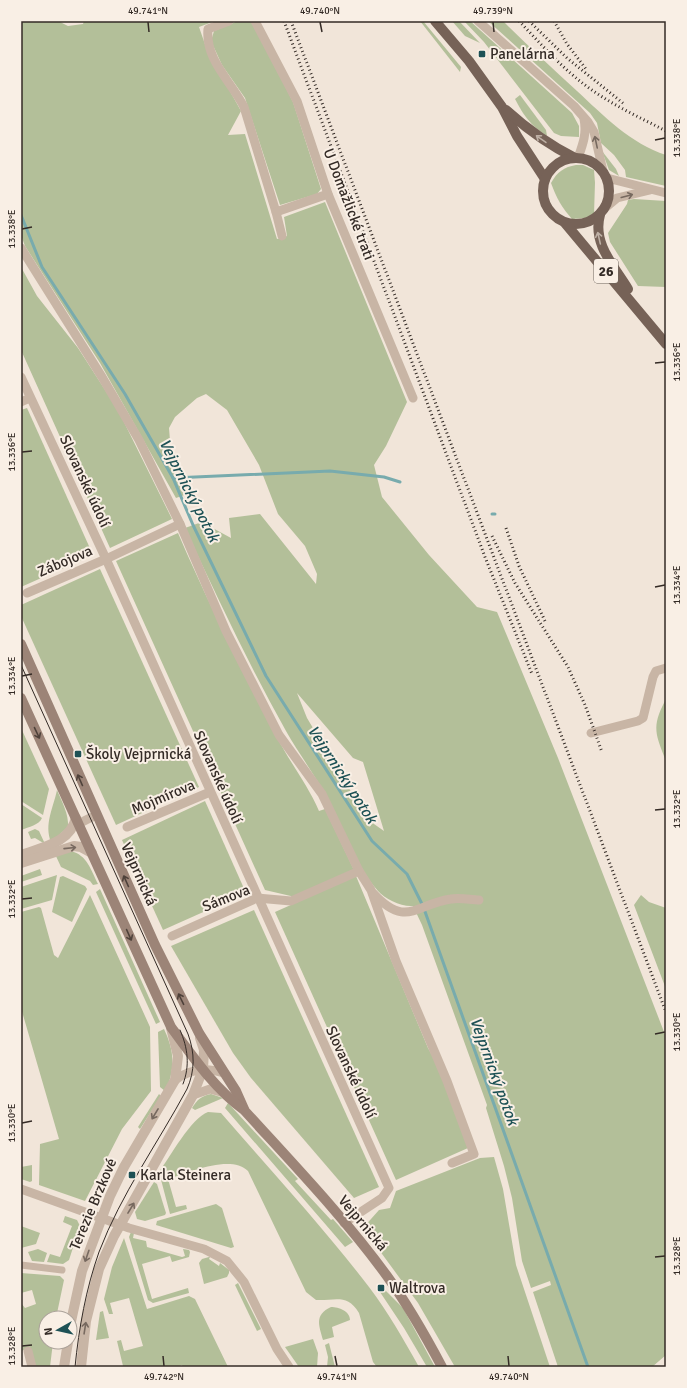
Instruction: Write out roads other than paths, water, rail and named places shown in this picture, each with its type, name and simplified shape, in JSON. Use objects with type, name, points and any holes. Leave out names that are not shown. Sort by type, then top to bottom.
[{"type":"main road","points":[[435,21],[469,60],[502,107],[517,136],[545,179],[554,166],[567,159],[576,158]]},
{"type":"main road","points":[[502,107],[527,129],[549,145],[576,158],[592,161],[605,175]]},
{"type":"main road","name":"26","points":[[605,175],[610,194],[598,228],[601,246],[647,320]]},
{"type":"main road","name":"26","points":[[545,179],[543,193],[547,207],[555,217],[565,223],[666,344]]},
{"type":"main road","points":[[565,223],[588,223],[603,212]]},
{"type":"main road","name":"Vejprnická","points":[[21,644],[155,945],[199,1033],[236,1091],[244,1110]]},
{"type":"main road","name":"Vejprnická","points":[[21,698],[76,822],[92,853],[171,1027],[203,1069],[224,1093],[244,1110],[344,1223],[387,1276],[420,1326],[442,1367]]},
{"type":"street","points":[[229,21],[208,29],[207,40],[216,66],[236,92],[244,107],[282,236]]},
{"type":"street","name":"U Domažlické trati","points":[[256,21],[297,102],[328,194],[413,398]]},
{"type":"street","points":[[478,21],[583,116],[594,132],[605,175],[666,193]]},
{"type":"street","points":[[576,158],[585,137],[586,128],[583,116]]},
{"type":"street","points":[[603,212],[617,198],[652,190]]},
{"type":"street","points":[[276,212],[328,194]]},
{"type":"street","points":[[21,248],[102,377],[139,440],[180,524],[226,631],[279,735],[322,794],[359,871],[371,890],[380,900],[398,910],[410,913],[452,898],[479,900]]},
{"type":"street","name":"Slovanské údolí","points":[[21,377],[106,559],[257,898],[389,1188],[382,1198],[344,1223]]},
{"type":"street","points":[[21,402],[30,398]]},
{"type":"street","name":"Zábojova","points":[[26,593],[106,559],[180,524]]},
{"type":"street","points":[[591,733],[638,721],[643,718],[653,677],[656,671],[666,668]]},
{"type":"street","name":"Mojmírova","points":[[126,827],[210,792]]},
{"type":"street","points":[[21,855],[65,838],[76,822],[96,815]]},
{"type":"street","points":[[21,863],[74,846],[81,847],[92,853]]},
{"type":"street","name":"Sámova","points":[[172,936],[257,898],[291,901],[359,871]]},
{"type":"street","points":[[371,890],[396,961],[447,1081],[474,1154],[452,1162]]},
{"type":"street","name":"Terezie Brzkové","points":[[73,1310],[79,1281],[105,1220],[120,1175],[175,1080],[178,1056],[171,1027]]},
{"type":"street","name":"Terezie Brzkové","points":[[80,1367],[86,1321],[96,1280],[108,1248],[193,1095],[203,1069],[204,1050],[199,1033]]},
{"type":"street","points":[[175,1080],[188,1072],[203,1069],[224,1073]]},
{"type":"street","points":[[193,1095],[210,1089],[224,1093]]},
{"type":"street","points":[[21,1189],[120,1225],[204,1249],[227,1261],[244,1282],[277,1349],[289,1367]]},
{"type":"street","points":[[21,1264],[62,1270]]},
{"type":"street","points":[[64,1367],[67,1350]]},
{"type":"street","points":[[28,1351],[32,1367]]},
{"type":"waterway","name":"Vejprnický potok","points":[[21,215],[42,267],[125,394],[173,478],[193,525],[266,676],[372,841],[407,874],[423,906],[588,1367]]},
{"type":"waterway","points":[[173,478],[330,471],[384,477],[400,482]]},
{"type":"tram line","points":[[21,665],[188,1034],[193,1055],[192,1075],[187,1089],[129,1189],[99,1252],[90,1280],[84,1308],[75,1367]]},
{"type":"tram line","points":[[180,1030],[185,1044],[187,1057],[187,1070],[183,1084]]},
{"type":"railway","points":[[284,21],[485,557],[532,674]]},
{"type":"railway","points":[[291,21],[666,1012]]},
{"type":"railway","points":[[519,21],[559,63],[585,85],[614,104],[666,131]]},
{"type":"railway","points":[[529,21],[567,58],[624,104]]},
{"type":"railway","points":[[554,21],[567,44],[586,69]]},
{"type":"railway","points":[[506,528],[519,566],[545,621]]},
{"type":"railway","points":[[492,536],[515,583],[568,667],[585,705],[602,752]]},
{"type":"place","name":"Panelárna","points":[[482,54]]},
{"type":"place","name":"Školy Vejprnická","points":[[78,754]]},
{"type":"place","name":"Karla Steinera","points":[[132,1175]]},
{"type":"place","name":"Waltrova","points":[[381,1288]]}]
